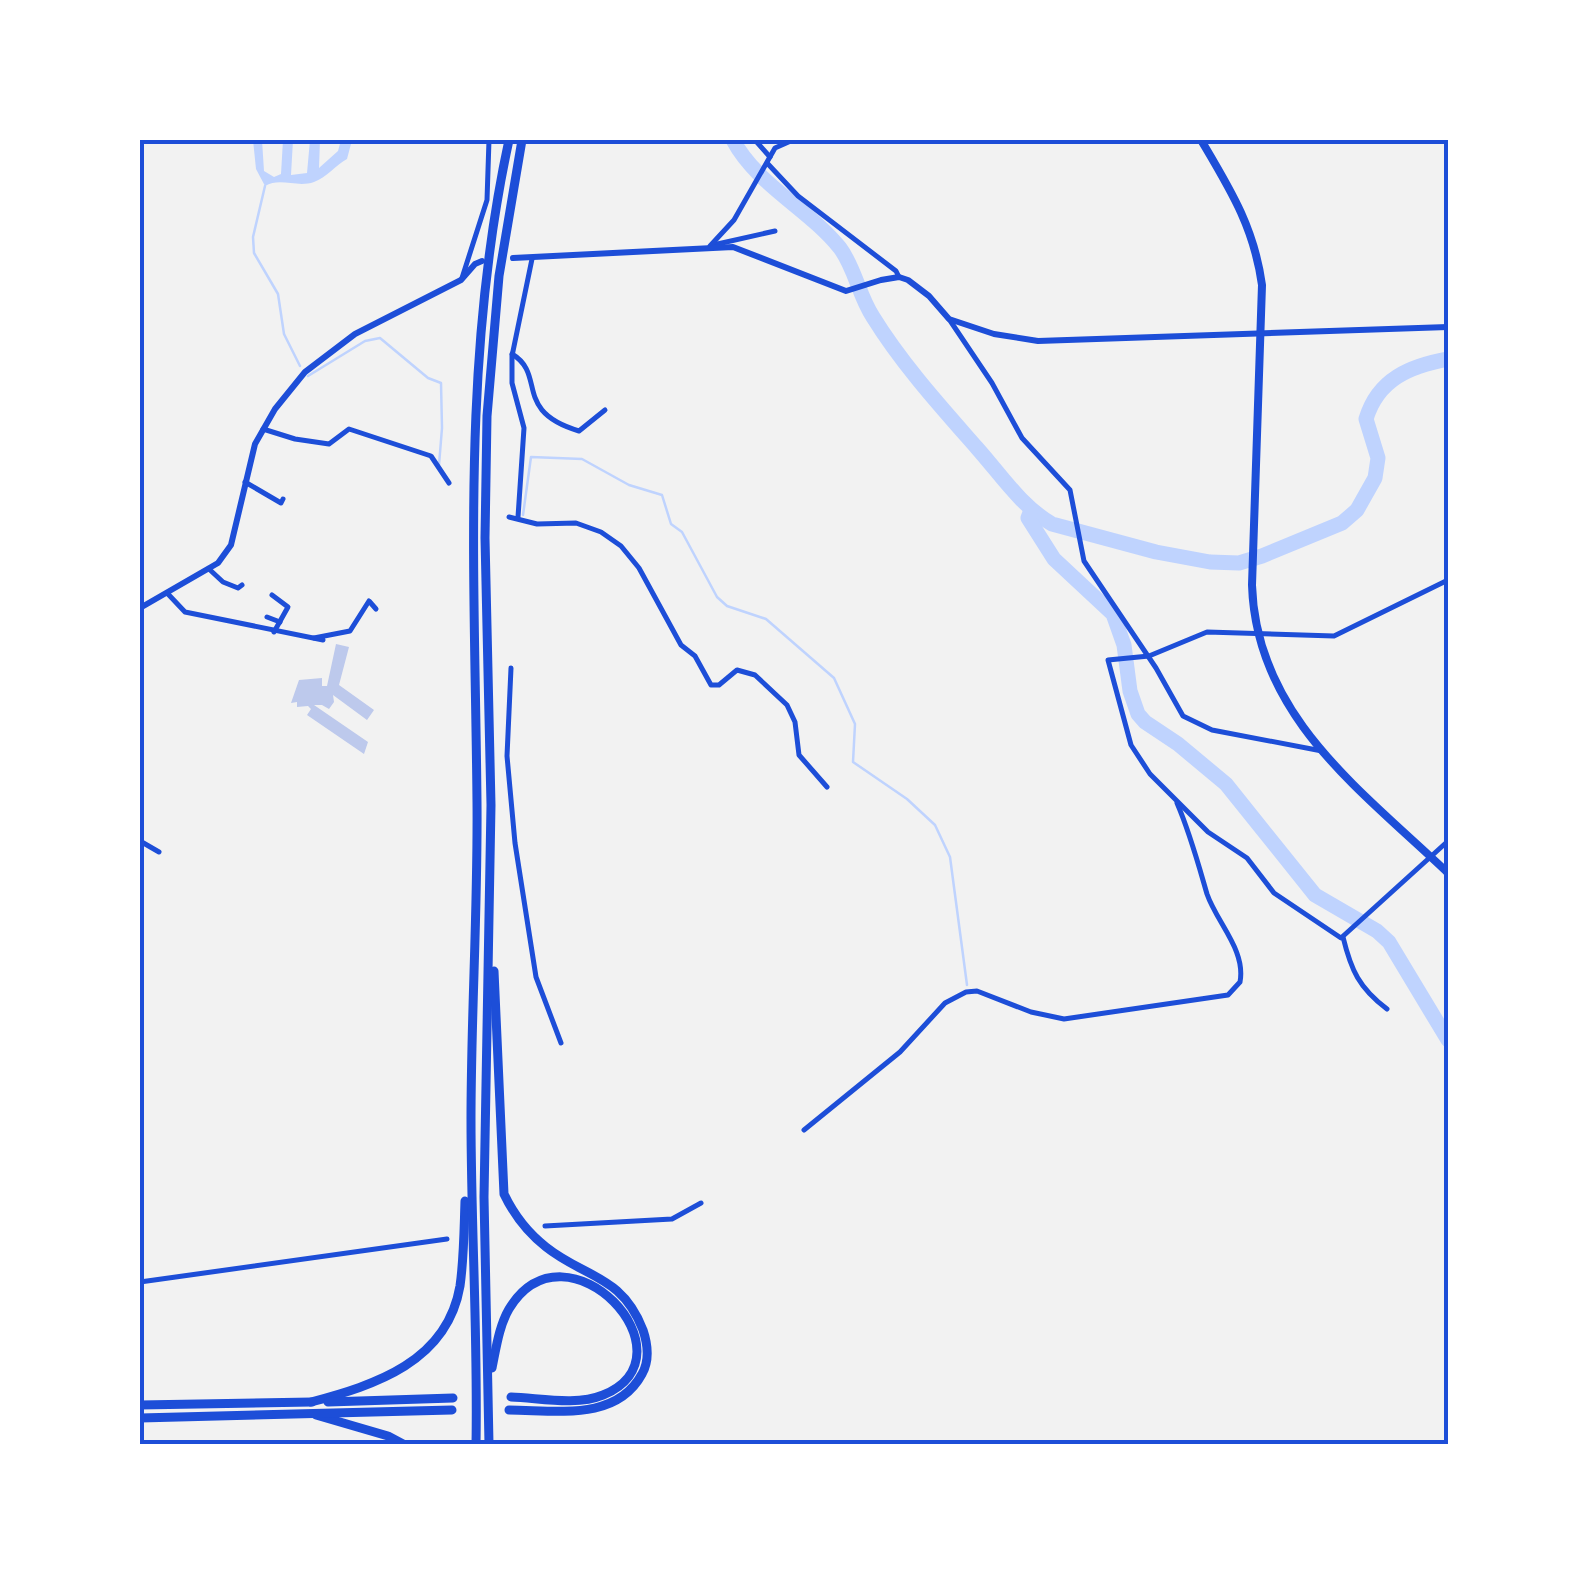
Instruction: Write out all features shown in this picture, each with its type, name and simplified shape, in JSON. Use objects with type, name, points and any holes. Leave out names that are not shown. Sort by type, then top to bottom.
[{"type":"highway","points":[[311,1402],[356,1390],[403,1370],[426,1351],[452,1315],[460,1276],[470,1110],[477,800],[472,558],[474,400],[484,279],[509,140]]},
{"type":"highway","points":[[488,1385],[484,1197],[490,884],[486,416],[498,276],[522,140]]},
{"type":"highway","points":[[490,884],[504,1194],[515,1217],[548,1249],[615,1288],[636,1312],[647,1344],[647,1362],[640,1378],[615,1402],[576,1411],[509,1410]]},
{"type":"highway","points":[[470,1110],[482,1404],[490,1444]]},
{"type":"highway","points":[[476,1444],[498,1337],[509,1309],[526,1290],[548,1279],[570,1278],[605,1292],[623,1310],[635,1333],[637,1354],[631,1373],[620,1386],[600,1396],[572,1400],[512,1397]]},
{"type":"highway","points":[[140,1405],[454,1398]]},
{"type":"highway","points":[[140,1418],[452,1410]]},
{"type":"highway","points":[[304,1412],[403,1444]]},
{"type":"main road","points":[[1201,140],[1240,206],[1254,239],[1262,285],[1252,568],[1252,609],[1258,634],[1276,685],[1302,730],[1448,873]]},
{"type":"main road","points":[[514,258],[733,247],[846,290],[899,277],[917,285],[949,318],[994,334],[1038,341],[1448,327]]},
{"type":"main road","points":[[140,608],[218,564],[232,545],[250,460],[262,429],[292,387],[321,358],[355,334],[462,280],[474,264],[482,261]]},
{"type":"street","points":[[462,280],[487,200],[489,140]]},
{"type":"street","points":[[756,140],[768,163],[798,196],[899,277]]},
{"type":"street","points":[[710,246],[734,220],[776,148],[793,140]]},
{"type":"street","points":[[710,246],[775,231]]},
{"type":"street","points":[[518,517],[524,428],[512,383],[512,354],[532,259]]},
{"type":"street","points":[[949,318],[1022,438],[1070,490],[1082,553],[1149,656],[1178,710],[1188,721],[1212,730],[1322,751]]},
{"type":"street","points":[[512,354],[521,359],[531,381],[530,391],[541,411],[558,425],[579,431],[604,410]]},
{"type":"street","points":[[262,429],[328,444],[350,429],[389,440],[431,456],[449,483]]},
{"type":"street","points":[[245,482],[281,504],[283,499]]},
{"type":"street","points":[[509,517],[536,524],[576,523],[601,532],[622,546],[639,568],[681,645],[695,656],[712,685],[719,686],[737,670],[755,675],[788,705],[795,722],[799,755],[827,787]]},
{"type":"street","points":[[209,569],[222,582],[242,586]]},
{"type":"street","points":[[1387,1009],[1365,992],[1343,937],[1274,894],[1247,858],[1208,832],[1150,774],[1131,745],[1108,660],[1149,656],[1207,632],[1334,636],[1448,580]]},
{"type":"street","points":[[168,594],[185,612],[323,640]]},
{"type":"street","points":[[272,595],[288,607],[274,632]]},
{"type":"street","points":[[311,639],[350,632],[369,602],[376,608]]},
{"type":"street","points":[[267,616],[280,622]]},
{"type":"street","points":[[511,668],[507,756],[515,844],[536,977],[561,1043]]},
{"type":"street","points":[[804,1130],[878,1073],[945,1003],[966,992],[978,992],[1030,1012],[1064,1018],[1228,996],[1240,982],[1240,961],[1208,897],[1194,844],[1176,801]]},
{"type":"street","points":[[140,840],[158,852]]},
{"type":"street","points":[[1343,937],[1448,841]]},
{"type":"street","points":[[545,1226],[672,1219],[701,1203]]},
{"type":"street","points":[[140,1282],[447,1239]]},
{"type":"water","points":[[253,140],[262,140],[264,171],[274,177],[281,174],[283,140],[293,140],[291,175],[307,173],[310,140],[320,140],[319,168],[338,151],[341,140],[352,140],[347,159],[318,180],[265,186],[256,169]]},
{"type":"building","points":[[336,644],[349,647],[339,685],[374,710],[367,720],[333,695],[329,709],[314,705],[368,742],[364,754],[307,715],[311,709],[308,706],[291,703],[299,680],[322,678],[322,686],[327,686]]},
{"type":"waterway","points":[[733,140],[755,170],[840,248],[868,309],[909,368],[1012,489],[1052,524],[1156,552],[1239,563],[1342,523],[1357,510],[1375,478],[1378,458],[1366,419],[1371,405],[1397,377],[1448,359]]},
{"type":"waterway","points":[[265,186],[253,237],[254,253],[278,294],[284,334],[300,366]]},
{"type":"waterway","points":[[308,376],[365,341],[380,338],[428,378],[441,383],[439,465]]},
{"type":"waterway","points":[[523,515],[531,457],[582,459],[629,485],[662,495],[671,524],[682,532],[717,597],[727,606],[766,619],[834,678],[855,724],[853,762],[907,799],[935,825],[950,857],[967,985]]},
{"type":"waterway","points":[[1031,510],[1028,518],[1054,559],[1113,614],[1124,645],[1130,691],[1138,714],[1226,784],[1315,895],[1389,942],[1448,1040]]}]
